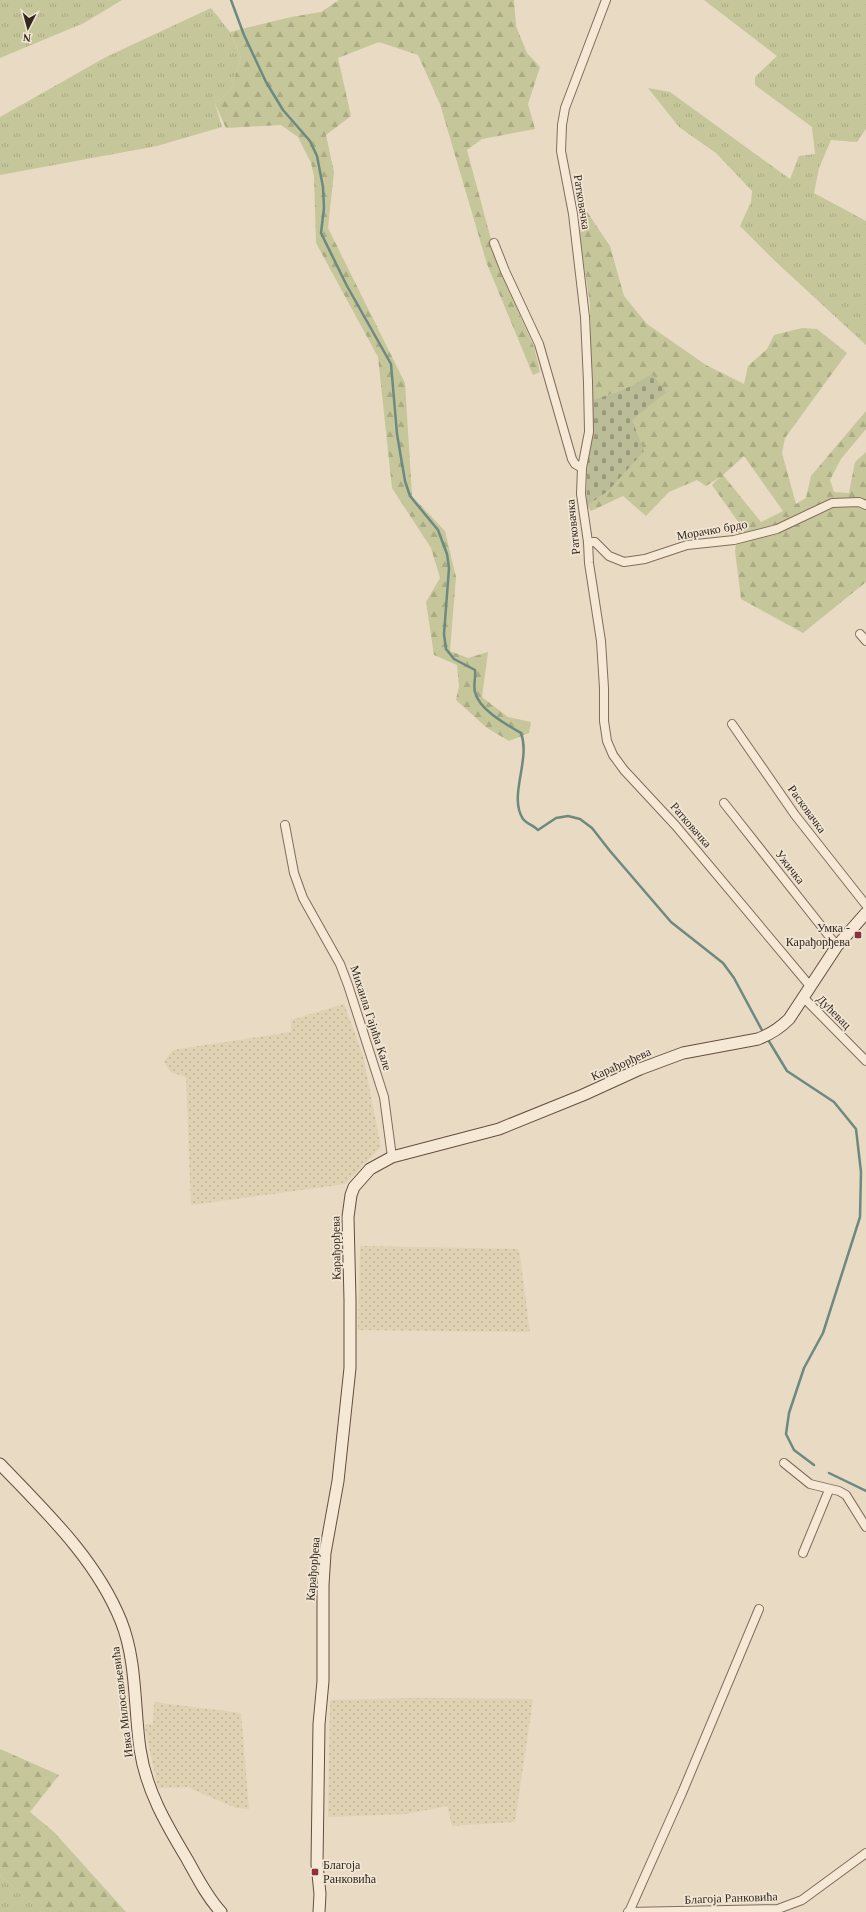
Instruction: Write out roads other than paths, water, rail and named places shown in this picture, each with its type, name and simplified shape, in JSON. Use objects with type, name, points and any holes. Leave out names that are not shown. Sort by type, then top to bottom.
[{"type":"street","name":"Ратковачка","points":[[606,0],[565,108],[562,125],[561,151],[573,214],[585,317],[589,432],[582,468],[581,494],[588,542],[589,563],[601,641],[604,688],[604,721],[607,741],[613,755],[624,770],[695,848],[810,986]]},
{"type":"street","points":[[494,243],[505,271],[539,344],[572,459],[575,464],[582,468]]},
{"type":"street","name":"Морачко брдо","points":[[588,542],[596,542],[608,556],[624,562],[645,559],[687,545],[734,540],[777,529],[832,503],[858,502],[866,505]]},
{"type":"street","points":[[860,634],[866,641]]},
{"type":"street","name":"Расковачка","points":[[732,724],[795,815],[866,905]]},
{"type":"street","name":"Ужичка","points":[[724,803],[837,946]]},
{"type":"street","name":"Михаила Гајића Кале","points":[[285,825],[294,873],[301,892],[310,912],[340,964],[348,985],[384,1097],[392,1157]]},
{"type":"street","name":"Карађорђева","points":[[319,1912],[319,1724],[323,1681],[323,1585],[325,1553],[338,1481],[350,1368],[351,1313],[348,1218],[351,1196],[358,1181],[370,1169],[392,1157],[499,1129],[583,1095],[640,1069],[683,1053],[763,1037],[786,1022],[837,946],[866,913]]},
{"type":"street","name":"Дућевац","points":[[803,997],[866,1061]]},
{"type":"street","points":[[784,1463],[810,1484],[829,1490],[839,1491],[846,1495],[866,1527]]},
{"type":"street","name":"Ивка Милосављевића","points":[[0,1464],[76,1547],[114,1607],[129,1644],[140,1749],[150,1791],[196,1875],[221,1912]]},
{"type":"street","points":[[803,1553],[829,1490]]},
{"type":"street","points":[[629,1912],[682,1793],[759,1609]]},
{"type":"street","name":"Благоја Ранковића","points":[[629,1912],[745,1911],[778,1909],[802,1900],[866,1853]]},
{"type":"waterway","points":[[231,0],[244,35],[266,82],[283,110],[310,141],[317,156],[323,187],[324,208],[321,233],[347,286],[391,364],[397,434],[405,481],[410,496],[438,530],[447,554],[449,568],[444,634],[446,649],[454,659],[475,670],[474,690],[482,705],[494,716],[521,733],[523,755],[518,789],[518,800],[519,810],[523,819],[538,830],[556,818],[568,816],[580,819],[592,828],[671,922],[723,963],[734,978],[764,1034]]},
{"type":"waterway","points":[[767,1038],[787,1071],[834,1102],[856,1129],[861,1172],[860,1217],[823,1333],[804,1368],[789,1413],[786,1434],[794,1450],[814,1465]]},
{"type":"waterway","points":[[829,1473],[866,1491]]},
{"type":"place","name":"Умка - Карађорђева","points":[[858,935]]},
{"type":"place","name":"Благоја Ранковића","points":[[315,1872]]}]
